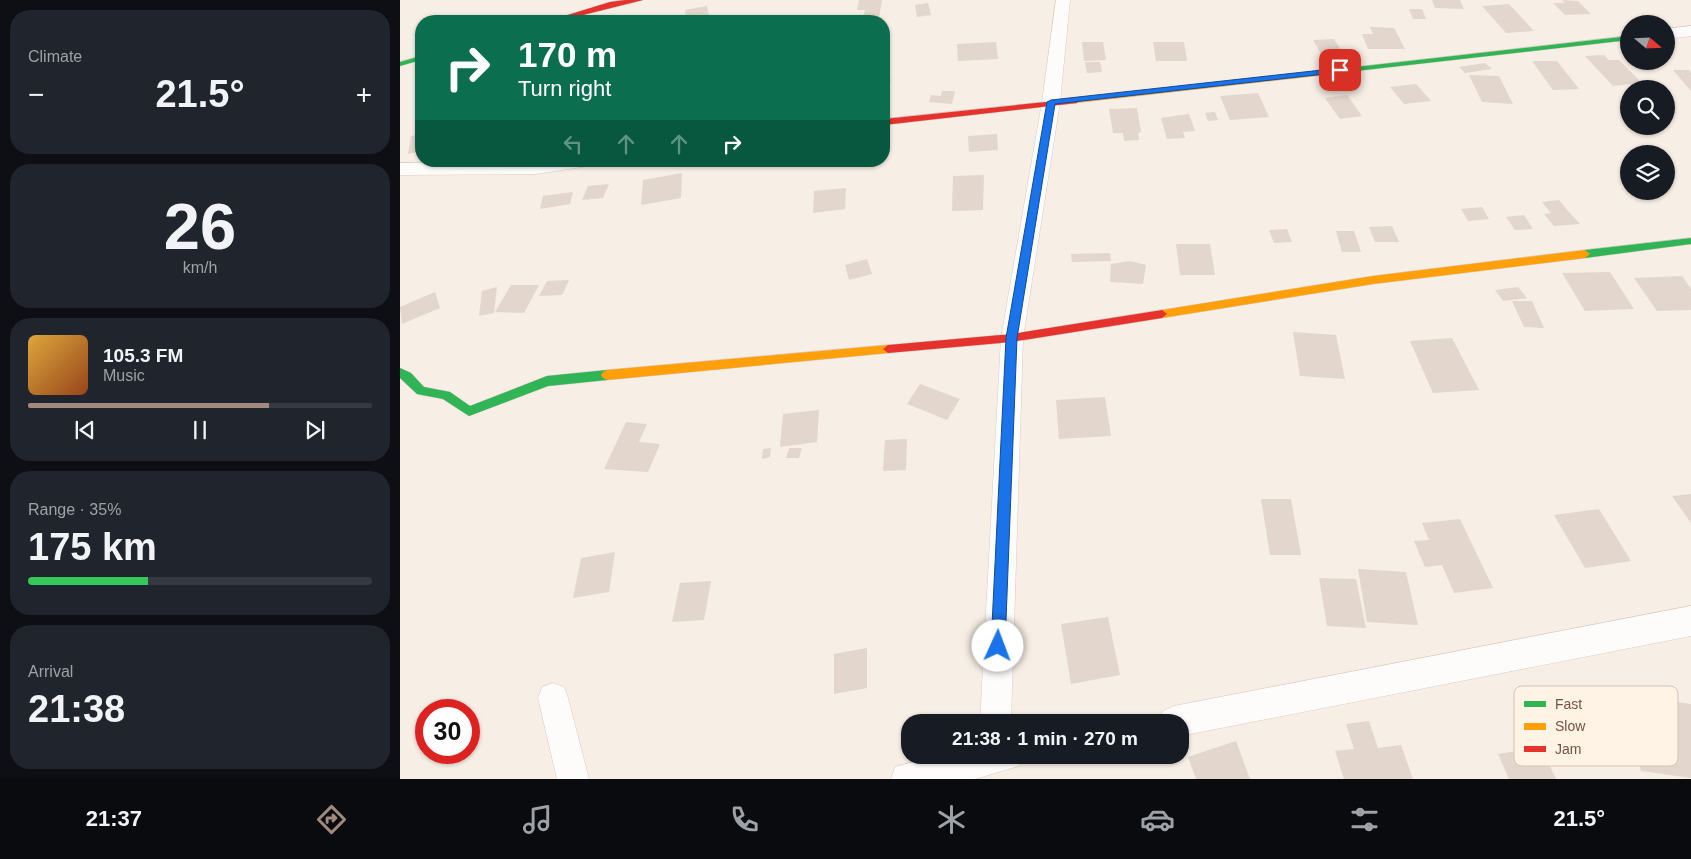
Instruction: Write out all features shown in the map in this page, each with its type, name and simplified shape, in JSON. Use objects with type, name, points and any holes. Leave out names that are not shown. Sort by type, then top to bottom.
[{"type":"main road","points":[[571,15],[612,2],[639,0]]},
{"type":"main road","points":[[890,121],[1620,39]]},
{"type":"main road","points":[[400,64],[415,60]]},
{"type":"main road","points":[[400,373],[408,376],[421,391],[446,395],[469,411],[547,381],[1012,338],[1373,280],[1691,241]]},
{"type":"street","points":[[995,714],[1012,338],[1051,102],[1063,0]]},
{"type":"street","points":[[1675,33],[1691,31]]},
{"type":"street","points":[[400,169],[543,167]]},
{"type":"street","points":[[1189,719],[1691,621]]},
{"type":"street","points":[[553,698],[573,779]]},
{"type":"street","points":[[907,779],[986,764]]},
{"type":"building","points":[[859,0],[882,0],[880,15],[864,15],[865,10],[857,10]]},
{"type":"building","points":[[1432,0],[1460,0],[1464,9],[1435,8]]},
{"type":"building","points":[[1562,0],[1578,1],[1591,14],[1565,15],[1553,3],[1565,3]]},
{"type":"building","points":[[928,3],[931,15],[917,17],[915,5]]},
{"type":"building","points":[[1509,4],[1534,31],[1506,33],[1482,6]]},
{"type":"building","points":[[707,6],[709,15],[686,15],[685,10]]},
{"type":"building","points":[[1409,9],[1422,9],[1426,19],[1413,19]]},
{"type":"building","points":[[1370,27],[1394,28],[1405,49],[1368,49],[1362,34],[1373,34]]},
{"type":"building","points":[[1334,39],[1346,58],[1324,59],[1313,40]]},
{"type":"building","points":[[996,42],[998,59],[958,61],[957,44]]},
{"type":"building","points":[[1082,42],[1103,42],[1106,60],[1084,61]]},
{"type":"building","points":[[1153,42],[1184,42],[1187,61],[1156,61]]},
{"type":"building","points":[[1604,55],[1609,60],[1619,60],[1620,70],[1629,70],[1639,80],[1620,80],[1620,85],[1613,86],[1585,56]]},
{"type":"building","points":[[1532,61],[1557,61],[1579,89],[1553,90]]},
{"type":"building","points":[[1085,62],[1100,62],[1102,72],[1087,73]]},
{"type":"building","points":[[1485,63],[1492,69],[1465,73],[1459,67]]},
{"type":"building","points":[[1673,70],[1689,70],[1691,73],[1691,91]]},
{"type":"building","points":[[1469,75],[1499,76],[1513,104],[1482,102]]},
{"type":"building","points":[[1416,84],[1431,101],[1404,104],[1390,87]]},
{"type":"building","points":[[942,91],[955,91],[952,104],[929,102],[931,95],[941,96]]},
{"type":"building","points":[[1258,93],[1269,117],[1230,120],[1220,96]]},
{"type":"building","points":[[1347,95],[1362,116],[1340,119],[1325,98]]},
{"type":"building","points":[[1137,108],[1141,132],[1138,133],[1139,140],[1124,141],[1123,133],[1113,133],[1109,109]]},
{"type":"building","points":[[1215,112],[1218,120],[1208,121],[1205,113]]},
{"type":"building","points":[[1189,114],[1195,131],[1183,132],[1185,138],[1167,139],[1161,118]]},
{"type":"building","points":[[997,134],[998,150],[969,152],[968,136]]},
{"type":"building","points":[[415,135],[415,152],[408,154],[411,136]]},
{"type":"building","points":[[682,173],[681,198],[641,205],[643,180]]},
{"type":"building","points":[[984,175],[983,210],[952,211],[953,176]]},
{"type":"building","points":[[609,184],[603,198],[582,200],[588,186]]},
{"type":"building","points":[[846,188],[845,209],[813,213],[814,191]]},
{"type":"building","points":[[573,192],[570,204],[540,209],[543,196]]},
{"type":"building","points":[[1559,200],[1580,224],[1554,226],[1544,214],[1551,213],[1542,202]]},
{"type":"building","points":[[1482,207],[1489,219],[1468,221],[1461,209]]},
{"type":"building","points":[[1524,215],[1533,229],[1515,230],[1506,217]]},
{"type":"building","points":[[1392,226],[1399,242],[1375,242],[1369,227]]},
{"type":"building","points":[[1287,229],[1292,242],[1274,243],[1269,230]]},
{"type":"building","points":[[1336,231],[1354,231],[1361,252],[1342,252]]},
{"type":"building","points":[[1176,244],[1210,244],[1215,275],[1180,275]]},
{"type":"building","points":[[1110,253],[1111,261],[1072,262],[1071,254]]},
{"type":"building","points":[[867,259],[872,274],[849,280],[845,265]]},
{"type":"building","points":[[1130,261],[1146,265],[1143,284],[1110,282],[1111,264]]},
{"type":"building","points":[[1610,272],[1634,309],[1585,311],[1562,273]]},
{"type":"building","points":[[1682,276],[1691,289],[1691,310],[1657,311],[1634,278]]},
{"type":"building","points":[[569,280],[562,295],[539,296],[547,281]]},
{"type":"building","points":[[511,285],[539,285],[524,313],[495,312]]},
{"type":"building","points":[[497,287],[494,313],[479,316],[482,291]]},
{"type":"building","points":[[1518,287],[1527,298],[1503,301],[1495,290]]},
{"type":"building","points":[[435,292],[440,308],[402,324],[400,307]]},
{"type":"building","points":[[1512,301],[1532,301],[1544,328],[1524,327]]},
{"type":"building","points":[[1293,332],[1336,335],[1345,379],[1300,376]]},
{"type":"building","points":[[1452,338],[1479,390],[1433,393],[1410,341]]},
{"type":"building","points":[[920,384],[960,399],[947,420],[907,404]]},
{"type":"building","points":[[1105,397],[1111,436],[1059,439],[1056,400]]},
{"type":"building","points":[[819,410],[817,442],[780,447],[783,414]]},
{"type":"building","points":[[626,422],[647,424],[639,442],[660,444],[648,472],[604,469]]},
{"type":"building","points":[[907,439],[906,470],[883,471],[885,440]]},
{"type":"building","points":[[771,448],[770,457],[762,459],[763,449]]},
{"type":"building","points":[[789,448],[802,448],[799,458],[786,458]]},
{"type":"building","points":[[1691,494],[1691,523],[1672,496]]},
{"type":"building","points":[[1261,499],[1291,499],[1301,555],[1270,555]]},
{"type":"building","points":[[1599,509],[1631,561],[1585,568],[1554,515]]},
{"type":"building","points":[[1460,519],[1493,588],[1454,593],[1442,565],[1425,567],[1414,541],[1429,540],[1422,523]]},
{"type":"building","points":[[615,552],[609,592],[573,598],[581,558]]},
{"type":"building","points":[[1358,569],[1406,572],[1418,625],[1367,622]]},
{"type":"building","points":[[1319,578],[1356,579],[1366,628],[1327,626]]},
{"type":"building","points":[[711,581],[704,620],[672,622],[680,583]]},
{"type":"building","points":[[1108,617],[1120,675],[1071,684],[1061,624]]},
{"type":"building","points":[[867,648],[867,688],[834,694],[834,654]]},
{"type":"building","points":[[1678,702],[1691,704],[1691,778],[1641,771],[1640,766],[1678,766]]},
{"type":"building","points":[[1369,721],[1378,748],[1401,745],[1413,779],[1344,779],[1335,751],[1354,749],[1346,724]]},
{"type":"building","points":[[1236,741],[1250,779],[1196,779],[1189,757]]},
{"type":"building","points":[[1514,751],[1514,766],[1550,766],[1556,779],[1509,779],[1498,754]]},
{"type":"traffic: fast","points":[[1347,70],[1620,39]]},
{"type":"traffic: fast","points":[[400,64],[415,60]]},
{"type":"traffic: fast","points":[[1585,254],[1691,241]]},
{"type":"traffic: fast","points":[[400,373],[407,376],[421,391],[446,395],[469,411],[547,381],[607,375]]},
{"type":"traffic: slow","points":[[1074,101],[1347,70]]},
{"type":"traffic: slow","points":[[1162,314],[1373,280],[1585,254]]},
{"type":"traffic: slow","points":[[607,375],[888,349]]},
{"type":"traffic: jam","points":[[574,15],[613,4],[639,0]]},
{"type":"traffic: jam","points":[[890,121],[1074,101]]},
{"type":"traffic: jam","points":[[888,349],[1012,338],[1162,314]]},
{"type":"route","points":[[998,646],[1012,338],[1051,102],[1340,70]]}]
